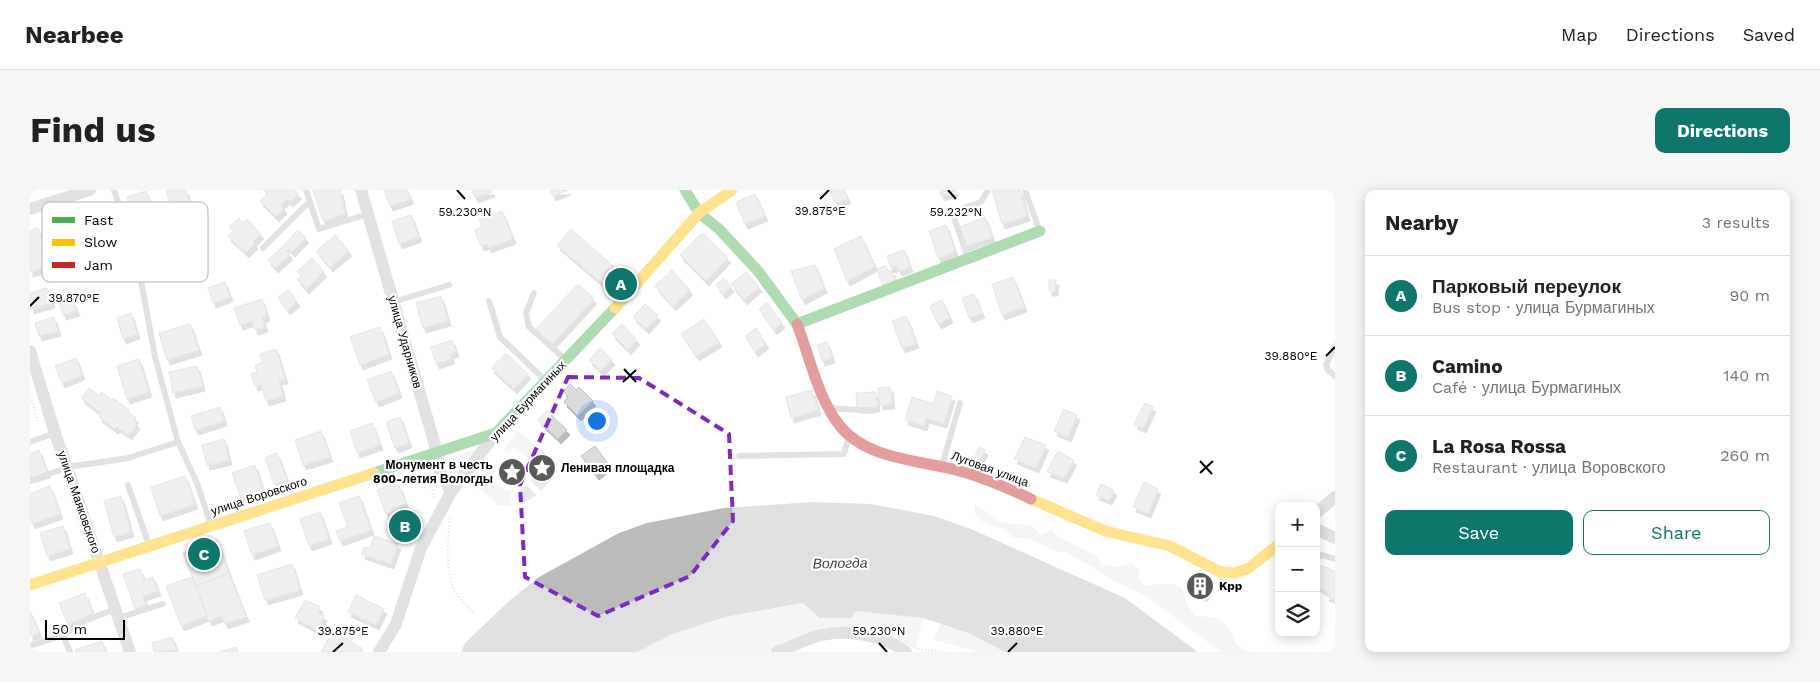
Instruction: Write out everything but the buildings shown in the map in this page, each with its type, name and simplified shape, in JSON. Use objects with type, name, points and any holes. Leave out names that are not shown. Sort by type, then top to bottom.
[{"type":"street","points":[[52,202],[90,190]]},
{"type":"street","name":"улица Ударников","points":[[361,190],[437,452],[440,472],[451,492]]},
{"type":"street","name":"Луговая улица","points":[[684,190],[699,213],[739,249],[797,324],[830,408],[838,423],[849,435],[865,446],[942,466],[1001,486],[1097,529],[1170,546],[1217,571],[1236,573],[1247,569],[1275,547]]},
{"type":"street","name":"улица Бурмагиных","points":[[379,652],[396,624],[421,548],[451,492],[496,433],[566,360],[699,213],[732,190]]},
{"type":"street","points":[[30,209],[42,205]]},
{"type":"street","points":[[797,324],[1040,231]]},
{"type":"street","name":"улица Маяковского","points":[[30,351],[50,436],[68,467],[130,652]]},
{"type":"street","name":"улица Воровского","points":[[30,585],[496,433]]},
{"type":"street","points":[[1320,509],[1335,496]]},
{"type":"street","points":[[1320,531],[1335,538]]},
{"type":"street","points":[[777,652],[821,635],[850,633],[881,640],[900,651]]},
{"type":"lane","points":[[114,190],[118,202]]},
{"type":"lane","points":[[306,190],[319,229],[368,214]]},
{"type":"lane","points":[[968,259],[952,212],[981,202],[988,190]]},
{"type":"lane","points":[[1025,190],[1040,231]]},
{"type":"lane","points":[[263,248],[310,202]]},
{"type":"lane","points":[[141,282],[155,357],[178,442],[197,483],[212,526]]},
{"type":"lane","points":[[393,302],[449,285]]},
{"type":"lane","points":[[534,293],[526,313],[529,327],[566,360]]},
{"type":"lane","points":[[489,301],[500,337],[546,381]]},
{"type":"lane","points":[[1335,346],[1326,365],[1330,373],[1335,376]]},
{"type":"lane","points":[[942,466],[960,403]]},
{"type":"lane","points":[[830,408],[872,411]]},
{"type":"lane","points":[[844,454],[849,435]]},
{"type":"lane","points":[[30,442],[50,436]]},
{"type":"lane","points":[[30,481],[68,467],[128,458],[178,442]]},
{"type":"lane","points":[[739,456],[844,454],[865,446]]},
{"type":"lane","points":[[128,485],[149,546]]},
{"type":"lane","points":[[1320,556],[1322,555],[1335,559]]},
{"type":"lane","points":[[30,646],[63,635],[84,621],[163,604]]},
{"type":"lane","points":[[63,635],[70,652]]},
{"type":"path","points":[[30,397],[50,436]]},
{"type":"path","points":[[427,470],[434,503]]},
{"type":"path","points":[[451,513],[448,538],[450,571],[454,590],[475,614]]},
{"type":"path","points":[[900,651],[947,652]]},
{"type":"highlighted area","points":[[568,377],[639,378],[729,434],[733,521],[690,576],[598,616],[525,577],[520,485]]},
{"type":"shaded area","points":[[518,431],[559,465],[532,466],[529,460],[514,447],[508,453],[504,449]]},
{"type":"shaded area","points":[[476,449],[453,478],[445,460]]},
{"type":"shaded area","points":[[491,467],[495,471],[490,478],[504,490],[510,491],[512,506],[499,505],[476,486]]},
{"type":"shaded area","points":[[559,470],[541,491],[531,481],[533,472]]},
{"type":"shaded area","points":[[527,486],[537,495],[520,505],[518,491]]},
{"type":"shaded area","points":[[974,503],[997,520],[1012,524],[1031,525],[1042,536],[1051,529],[1059,537],[1099,557],[1100,565],[1118,567],[1131,563],[1140,571],[1138,578],[1144,585],[1173,584],[1182,588],[1188,606],[1196,617],[1211,617],[1222,622],[1230,631],[1236,645],[1251,652],[1221,652],[1145,595],[1120,584],[1070,554],[1053,550],[1029,539],[1012,537],[1004,529],[983,522],[975,514]]},
{"type":"shaded area","points":[[804,603],[923,618],[916,649],[871,632],[766,652],[637,652],[673,634],[725,617]]},
{"type":"shaded area","points":[[940,624],[968,633],[1005,652],[980,652],[934,640]]},
{"type":"water","name":"Вологда","points":[[812,502],[871,504],[934,516],[971,529],[1125,598],[1198,652],[1005,652],[968,633],[923,618],[856,611],[851,618],[820,618],[803,603],[725,617],[673,634],[637,652],[461,652],[465,643],[509,601],[539,577],[619,533],[647,523],[724,508]]},
{"type":"traffic: fast","points":[[685,190],[699,213],[719,229],[758,271],[797,324],[1040,231]]},
{"type":"traffic: fast","points":[[374,473],[496,433],[615,308]]},
{"type":"traffic: slow","points":[[615,308],[699,213],[732,190]]},
{"type":"traffic: slow","points":[[30,585],[374,473]]},
{"type":"traffic: slow","points":[[1031,499],[1105,531],[1170,546],[1220,572],[1235,573],[1249,568],[1275,547]]},
{"type":"traffic: jam","points":[[797,324],[825,402],[840,426],[852,438],[866,447],[882,453],[967,473],[1031,499]]},
{"type":"place","name":"Парковый переулок","points":[[621,284]]},
{"type":"place","name":"Ленивая площадка","points":[[542,468]]},
{"type":"place","name":"Монумент в честь 800-летия Вологды","points":[[512,472]]},
{"type":"place","name":"Camino","points":[[405,526]]},
{"type":"place","name":"La Rosa Rossa","points":[[204,554]]},
{"type":"place","name":"Kpp","points":[[1200,586]]}]
